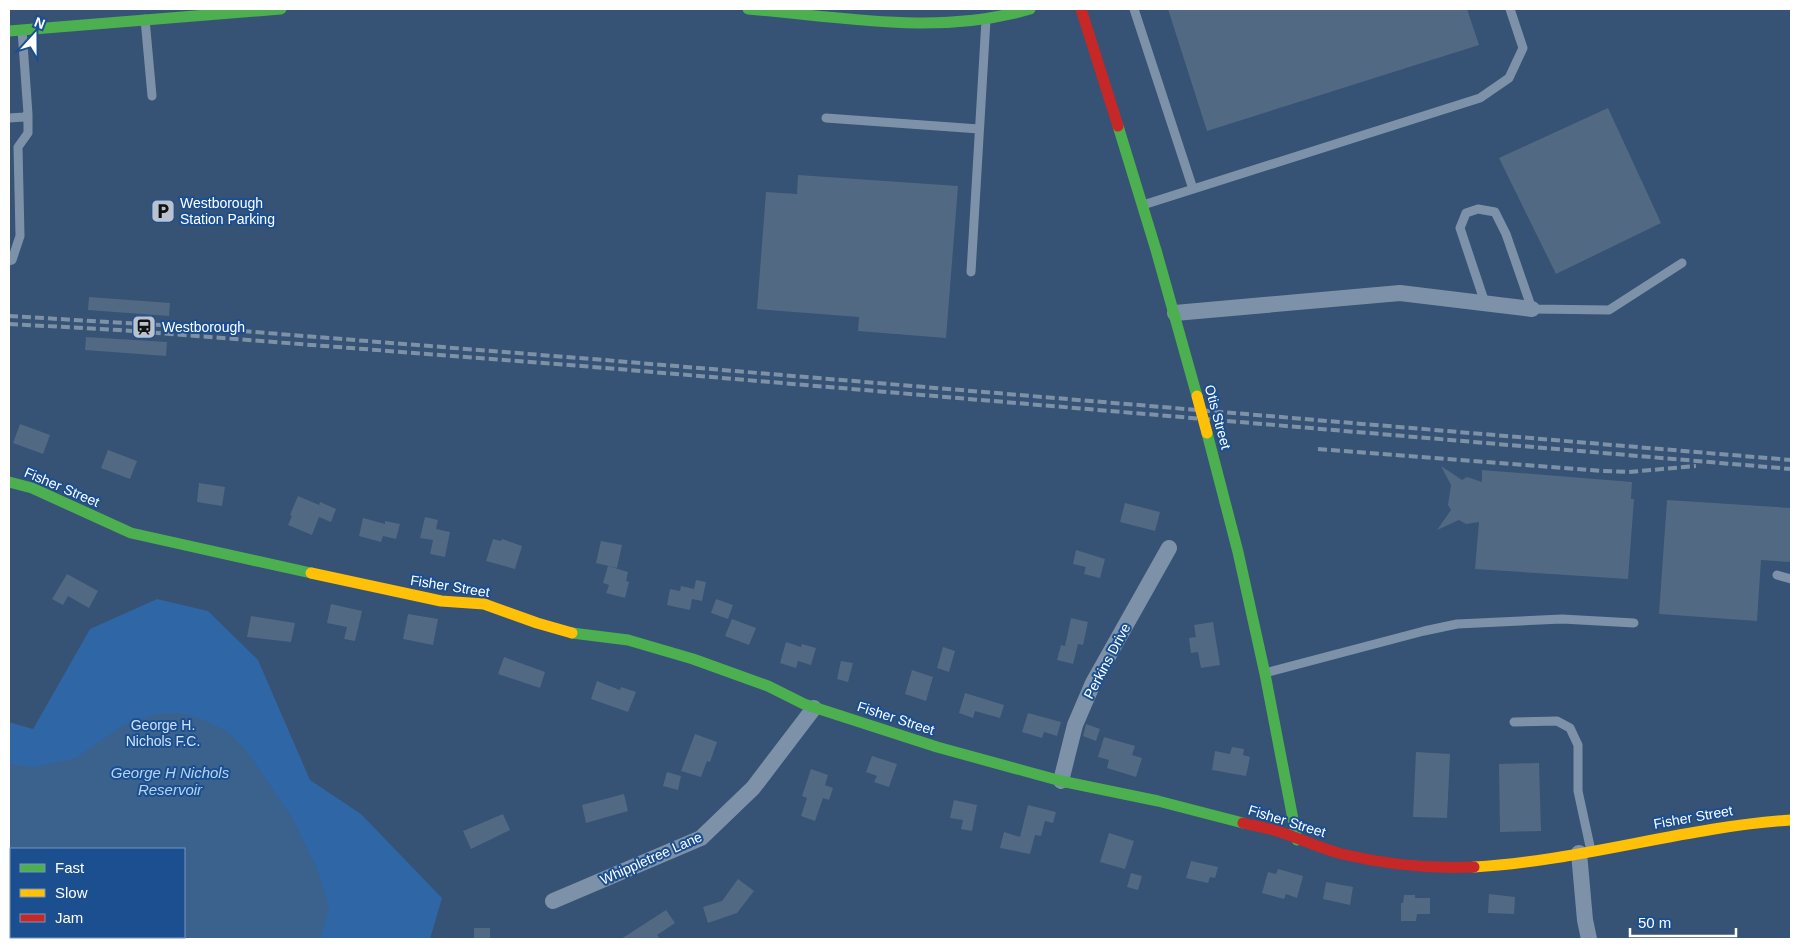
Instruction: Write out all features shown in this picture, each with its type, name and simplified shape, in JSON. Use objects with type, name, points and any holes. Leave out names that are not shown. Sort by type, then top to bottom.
[{"type":"street","points":[[9,31],[281,9]]},
{"type":"street","points":[[748,9],[914,24],[947,24],[986,20],[1030,9]]},
{"type":"street","name":"Otis Street","points":[[1081,9],[1118,120],[1175,313],[1238,552],[1265,674],[1297,840]]},
{"type":"street","points":[[1175,313],[1400,293],[1532,309]]},
{"type":"street","name":"Fisher Street","points":[[9,482],[32,488],[131,533],[398,593],[441,601],[484,604],[537,623],[581,635],[628,640],[693,659],[750,679],[814,708],[937,747],[1061,781],[1158,801],[1280,832],[1297,840],[1354,857],[1391,863],[1444,867],[1478,867],[1527,862],[1738,823],[1791,820]]},
{"type":"street","name":"Perkins Drive","points":[[1061,781],[1075,725],[1093,683],[1169,548]]},
{"type":"street","name":"Whippletree Lane","points":[[553,901],[701,838],[753,788],[814,708]]},
{"type":"street","points":[[1585,852],[1585,920],[1589,939]]},
{"type":"lane","points":[[1134,9],[1193,189]]},
{"type":"lane","points":[[1143,205],[1480,98],[1510,78],[1523,48],[1510,9]]},
{"type":"lane","points":[[145,19],[152,96]]},
{"type":"lane","points":[[970,272],[986,20]]},
{"type":"lane","points":[[9,261],[12,260],[20,236],[18,147],[28,132],[22,30]]},
{"type":"lane","points":[[9,118],[24,117],[28,114]]},
{"type":"lane","points":[[826,118],[980,129]]},
{"type":"lane","points":[[1485,303],[1460,228],[1466,213],[1478,209],[1494,212],[1498,219],[1506,234],[1532,309],[1609,310],[1682,263]]},
{"type":"lane","points":[[1777,575],[1791,579]]},
{"type":"lane","points":[[1265,674],[1424,631],[1457,624],[1562,619],[1634,623]]},
{"type":"lane","points":[[1514,722],[1557,721],[1570,728],[1578,745],[1578,791],[1585,852]]},
{"type":"green space","name":"George H. Nichols F.C.","points":[[157,599],[208,611],[258,660],[310,780],[361,814],[442,898],[430,939],[9,939],[9,722],[33,729],[90,629]]},
{"type":"water","name":"George H Nichols Reservoir","points":[[180,713],[207,721],[229,733],[246,750],[293,819],[318,871],[329,907],[321,939],[9,939],[9,764],[34,767],[76,758],[124,725],[158,714]]},
{"type":"building","points":[[1168,9],[1467,9],[1479,45],[1207,131]]},
{"type":"building","points":[[1608,108],[1661,223],[1556,274],[1499,158]]},
{"type":"building","points":[[798,175],[958,186],[946,338],[858,331],[859,317],[757,309],[766,192],[797,194]]},
{"type":"building","points":[[89,297],[170,303],[169,316],[88,310]]},
{"type":"building","points":[[86,337],[167,342],[166,356],[85,350]]},
{"type":"building","points":[[20,424],[50,435],[43,454],[13,443]]},
{"type":"building","points":[[108,450],[137,461],[130,479],[101,468]]},
{"type":"building","points":[[1441,466],[1462,480],[1467,477],[1482,482],[1482,470],[1632,482],[1631,499],[1634,499],[1628,579],[1475,569],[1479,522],[1466,524],[1459,520],[1437,530],[1451,510],[1448,505],[1451,485]]},
{"type":"building","points":[[199,483],[225,487],[222,506],[197,502]]},
{"type":"building","points":[[298,496],[319,505],[320,502],[336,509],[331,522],[319,517],[312,535],[288,525]]},
{"type":"building","points":[[1667,500],[1791,508],[1791,562],[1761,560],[1757,621],[1659,614]]},
{"type":"building","points":[[1125,503],[1160,512],[1155,531],[1120,522]]},
{"type":"building","points":[[425,517],[438,520],[436,529],[450,532],[445,557],[430,554],[433,540],[420,538]]},
{"type":"building","points":[[363,518],[385,524],[385,521],[400,524],[396,539],[383,536],[381,542],[359,536]]},
{"type":"building","points":[[493,539],[501,541],[502,539],[522,546],[515,569],[486,561]]},
{"type":"building","points":[[601,541],[622,545],[617,568],[596,563]]},
{"type":"building","points":[[1076,550],[1105,559],[1100,578],[1084,574],[1086,567],[1073,564]]},
{"type":"building","points":[[608,566],[628,572],[626,581],[629,582],[625,598],[606,593],[609,585],[603,583]]},
{"type":"building","points":[[67,574],[98,591],[89,608],[68,596],[63,605],[52,599]]},
{"type":"building","points":[[696,580],[706,582],[702,601],[692,599]]},
{"type":"building","points":[[681,586],[694,589],[690,610],[667,605],[670,589],[680,591]]},
{"type":"building","points":[[716,599],[733,605],[728,619],[711,613]]},
{"type":"building","points":[[331,604],[362,611],[355,641],[344,639],[347,627],[327,623]]},
{"type":"building","points":[[408,614],[438,619],[433,645],[403,639]]},
{"type":"building","points":[[251,616],[295,623],[291,642],[247,637]]},
{"type":"building","points":[[1071,618],[1088,622],[1083,645],[1078,644],[1073,664],[1057,660],[1061,645],[1065,646]]},
{"type":"building","points":[[732,619],[756,628],[749,645],[725,636]]},
{"type":"building","points":[[1213,622],[1220,665],[1201,668],[1198,652],[1191,653],[1189,638],[1196,637],[1194,625]]},
{"type":"building","points":[[786,642],[801,647],[802,644],[816,648],[811,665],[798,661],[796,668],[780,663]]},
{"type":"building","points":[[943,647],[955,651],[949,672],[937,668]]},
{"type":"building","points":[[504,657],[545,672],[540,688],[498,674]]},
{"type":"building","points":[[841,661],[853,663],[848,682],[837,679]]},
{"type":"building","points":[[912,670],[933,677],[926,701],[905,694]]},
{"type":"building","points":[[597,681],[620,690],[621,687],[636,692],[628,712],[591,699]]},
{"type":"building","points":[[965,693],[1004,705],[1000,718],[975,711],[973,718],[959,713]]},
{"type":"building","points":[[1028,713],[1061,722],[1057,736],[1044,732],[1042,738],[1022,732]]},
{"type":"building","points":[[1086,724],[1100,729],[1096,741],[1083,736]]},
{"type":"building","points":[[695,734],[717,742],[710,762],[707,761],[701,777],[681,771]]},
{"type":"building","points":[[1104,737],[1135,746],[1132,755],[1142,758],[1136,777],[1107,768],[1109,760],[1098,757]]},
{"type":"building","points":[[1232,747],[1244,749],[1243,755],[1250,757],[1246,776],[1212,770],[1215,751],[1230,754]]},
{"type":"building","points":[[1416,752],[1450,754],[1447,818],[1413,817]]},
{"type":"building","points":[[872,756],[897,764],[889,787],[874,782],[877,776],[866,772]]},
{"type":"building","points":[[1539,763],[1541,831],[1500,832],[1499,764]]},
{"type":"building","points":[[811,769],[828,775],[825,785],[833,788],[829,800],[823,798],[815,821],[801,816],[807,798],[802,796]]},
{"type":"building","points":[[667,772],[681,776],[678,790],[663,786]]},
{"type":"building","points":[[624,794],[628,811],[586,823],[582,805]]},
{"type":"building","points":[[954,800],[977,805],[972,831],[961,829],[963,820],[950,818]]},
{"type":"building","points":[[1028,805],[1056,812],[1053,823],[1045,821],[1041,836],[1035,835],[1030,854],[1000,848],[1004,832],[1020,837]]},
{"type":"building","points":[[503,814],[510,830],[471,849],[463,831]]},
{"type":"building","points":[[1109,833],[1134,841],[1125,869],[1100,862]]},
{"type":"building","points":[[1191,861],[1218,867],[1215,878],[1210,877],[1208,883],[1186,878]]},
{"type":"building","points":[[1278,869],[1303,876],[1297,898],[1286,894],[1284,899],[1262,893],[1268,872],[1276,874]]},
{"type":"building","points":[[1131,873],[1142,876],[1138,890],[1127,887]]},
{"type":"building","points":[[738,879],[754,891],[737,913],[708,923],[703,907],[722,901]]},
{"type":"building","points":[[1326,882],[1353,887],[1350,905],[1323,899]]},
{"type":"building","points":[[1489,894],[1515,897],[1514,914],[1488,913]]},
{"type":"building","points":[[1404,895],[1415,895],[1415,898],[1430,898],[1430,914],[1417,914],[1416,921],[1401,921],[1401,903],[1403,903]]},
{"type":"building","points":[[666,910],[675,923],[657,935],[660,939],[621,939]]},
{"type":"building","points":[[474,928],[490,928],[490,939],[474,939]]},
{"type":"railway","points":[[9,316],[192,327],[604,360],[1791,460]]},
{"type":"railway","points":[[9,324],[119,330],[582,366],[1791,469]]},
{"type":"railway","points":[[1318,449],[1603,471],[1629,472],[1696,466]]},
{"type":"traffic: fast","points":[[9,31],[281,9]]},
{"type":"traffic: fast","points":[[748,9],[854,20],[925,23],[960,22],[1030,9]]},
{"type":"traffic: fast","points":[[1118,126],[1156,250],[1197,396]]},
{"type":"traffic: fast","points":[[1207,433],[1238,552],[1265,674],[1297,840]]},
{"type":"traffic: fast","points":[[9,482],[32,488],[131,533],[311,573]]},
{"type":"traffic: fast","points":[[572,633],[628,640],[693,659],[768,686],[804,704],[937,747],[1061,781],[1158,801],[1243,823]]},
{"type":"traffic: slow","points":[[1197,396],[1207,433]]},
{"type":"traffic: slow","points":[[311,573],[441,601],[484,604],[572,633]]},
{"type":"traffic: slow","points":[[1474,867],[1514,864],[1711,829],[1791,820]]},
{"type":"traffic: jam","points":[[1081,9],[1118,126]]},
{"type":"traffic: jam","points":[[1243,823],[1275,831],[1334,852],[1358,858],[1424,866],[1474,867]]},
{"type":"place","name":"Westborough Station Parking","points":[[163,211]]},
{"type":"place","name":"Westborough","points":[[144,327]]}]
